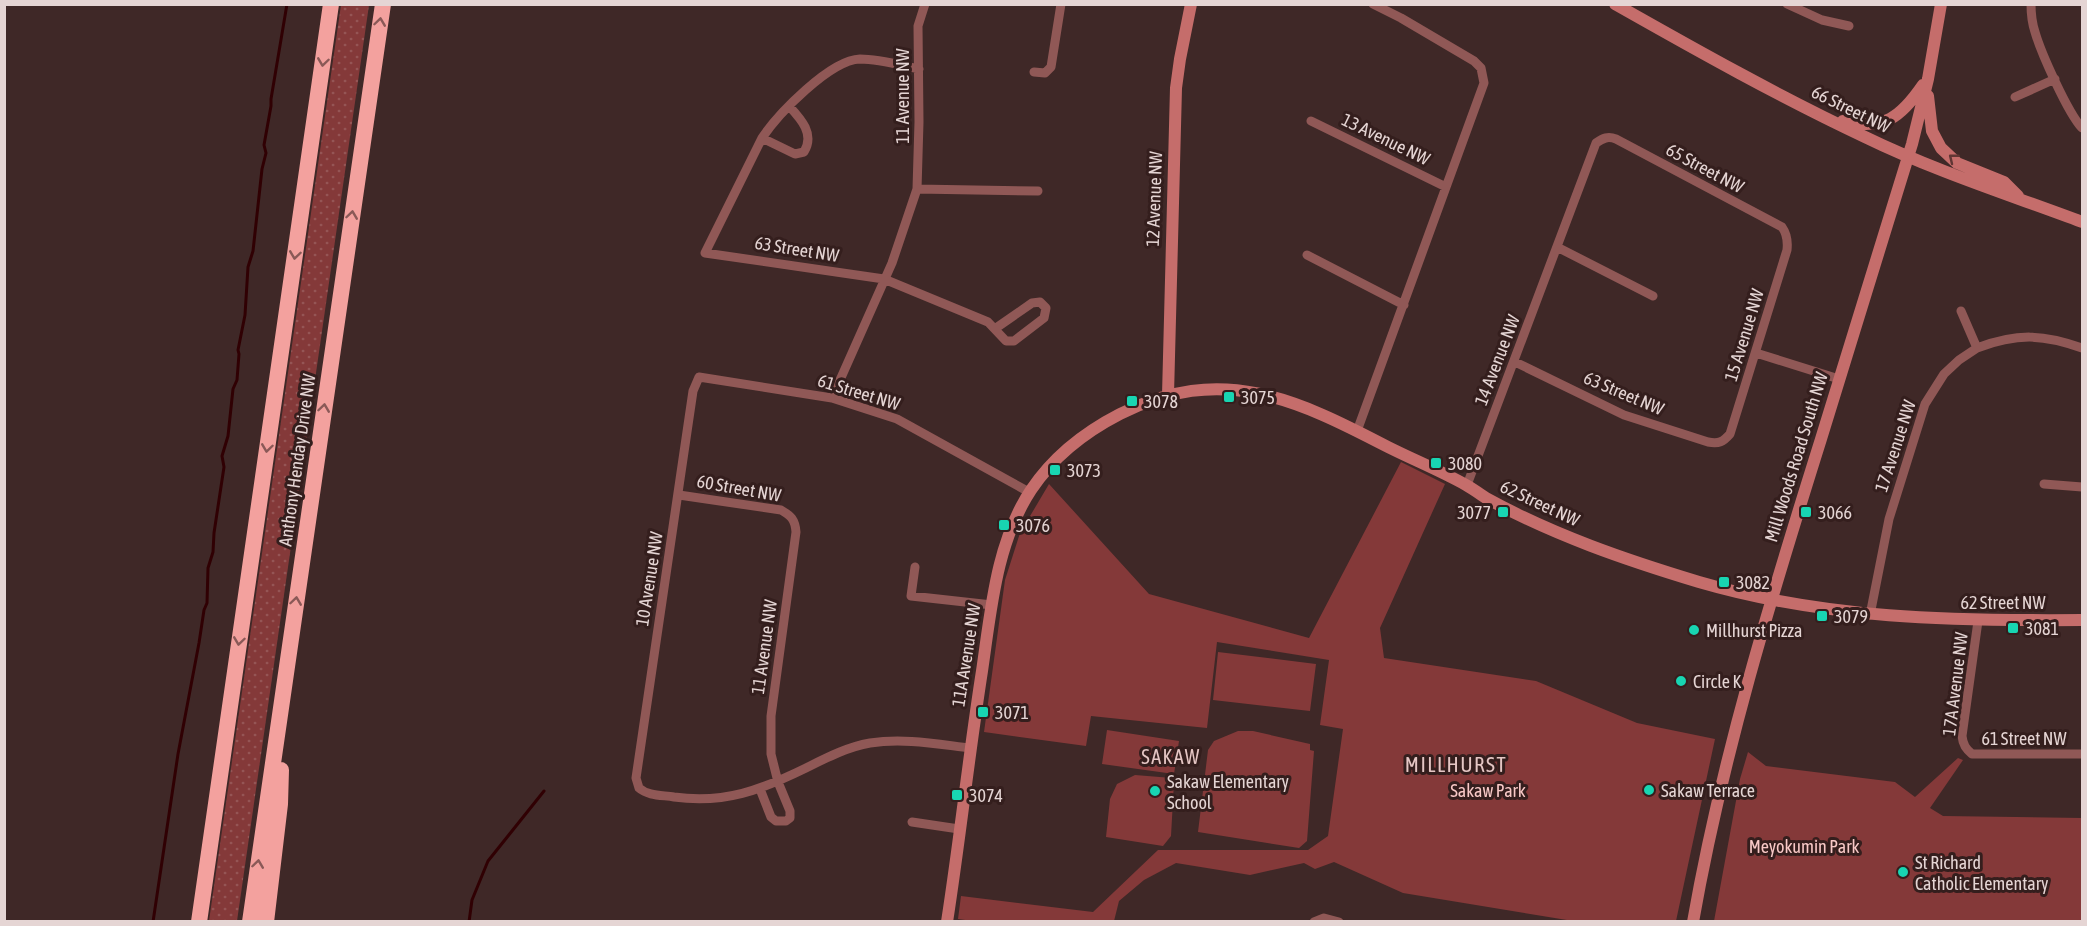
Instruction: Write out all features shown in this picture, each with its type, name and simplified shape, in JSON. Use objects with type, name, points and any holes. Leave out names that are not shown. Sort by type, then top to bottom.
[{"type":"highway","name":"Anthony Henday Drive NW","points":[[199,921],[331,4]]},
{"type":"highway","name":"Anthony Henday Drive NW","points":[[250,921],[382,4]]},
{"type":"highway","points":[[266,921],[280,804],[282,700]]},
{"type":"street","name":"11 Avenue NW","points":[[832,398],[884,279],[917,189],[918,26],[925,4]]},
{"type":"street","points":[[1034,72],[1045,73],[1051,67],[1061,4]]},
{"type":"street","name":"12 Avenue NW","points":[[1168,395],[1176,88],[1191,4]]},
{"type":"street","name":"13 Avenue NW","points":[[1357,430],[1482,89],[1484,74],[1474,61],[1373,4]]},
{"type":"street","name":"66 Street NW","points":[[1615,4],[1719,63],[1867,138],[1908,156],[2082,222]]},
{"type":"street","points":[[1787,4],[1822,20],[1849,26]]},
{"type":"street","name":"Mill Woods Road South NW","points":[[1693,921],[1728,753],[1770,599],[1908,156],[1928,79],[1941,4]]},
{"type":"street","points":[[2031,4],[2036,36],[2071,113],[2082,128]]},
{"type":"street","points":[[789,106],[806,126],[808,142],[804,152],[795,154],[762,138],[773,122],[789,106],[834,67],[858,59],[919,69]]},
{"type":"street","points":[[1810,110],[1859,124],[1884,122],[1898,116],[1928,79]]},
{"type":"street","points":[[1928,79],[1931,126],[1937,142],[1957,163],[2004,182],[2020,198]]},
{"type":"street","points":[[2015,97],[2055,79]]},
{"type":"street","name":"13 Avenue NW","points":[[1311,121],[1446,187]]},
{"type":"street","name":"63 Street NW","points":[[762,138],[705,253],[884,279]]},
{"type":"street","name":"65 Street NW","points":[[1605,138],[1616,139],[1782,227],[1786,235]]},
{"type":"street","name":"14 Avenue NW","points":[[1467,485],[1596,143],[1605,138]]},
{"type":"street","points":[[917,189],[1038,191]]},
{"type":"street","name":"15 Avenue NW","points":[[1723,442],[1730,434],[1787,250],[1786,235]]},
{"type":"street","points":[[1557,247],[1653,296]]},
{"type":"street","points":[[1306,255],[1404,305]]},
{"type":"street","points":[[884,279],[988,322],[996,328],[1004,340],[1014,341],[1044,318],[1046,308],[1040,302],[1032,303],[996,328]]},
{"type":"street","points":[[1961,311],[1977,348],[2005,339],[2026,336],[2048,338],[2082,348]]},
{"type":"street","name":"17 Avenue NW","points":[[1870,615],[1888,519],[1924,404],[1944,374],[1977,348]]},
{"type":"street","points":[[1755,353],[1839,378]]},
{"type":"street","name":"63 Street NW","points":[[1515,362],[1624,415],[1715,444],[1723,442]]},
{"type":"street","name":"61 Street NW","points":[[699,377],[832,398],[897,419],[1029,492]]},
{"type":"street","name":"10 Avenue NW","points":[[699,377],[693,391],[636,778],[639,788],[649,794],[686,799],[724,798],[760,789]]},
{"type":"street","name":"62 Street NW","points":[[1029,492],[1054,462],[1094,427],[1133,407],[1168,395],[1202,389],[1242,390],[1291,401],[1357,430],[1570,538],[1700,582],[1812,608],[1870,615],[1978,621],[2082,620]]},
{"type":"street","points":[[2044,484],[2082,487]]},
{"type":"street","name":"11A Avenue NW","points":[[947,921],[992,605],[1005,541],[1029,492]]},
{"type":"street","name":"60 Street NW","points":[[679,495],[781,510],[792,517]]},
{"type":"street","name":"11 Avenue NW","points":[[760,789],[771,817],[776,821],[786,821],[790,818],[790,811],[778,782],[771,754],[771,716],[796,532],[792,517]]},
{"type":"street","points":[[915,567],[911,596],[992,605]]},
{"type":"street","name":"17A Avenue NW","points":[[1967,749],[1962,736],[1978,621]]},
{"type":"street","points":[[760,789],[846,749],[870,743],[906,740],[970,748]]},
{"type":"street","name":"61 Street NW","points":[[1967,749],[1972,754],[2082,754]]},
{"type":"street","points":[[912,822],[959,829]]},
{"type":"street","points":[[1314,921],[1328,918],[1339,921]]},
{"type":"green space","points":[[341,5],[369,5],[237,921],[209,921]]},
{"type":"green space","name":"Sakaw Park","points":[[1401,462],[1445,484],[1380,628],[1384,658],[1536,681],[1637,723],[1715,739],[1676,921],[1573,921],[1403,893],[1334,862],[1315,869],[1304,863],[1250,875],[1176,863],[1144,880],[1119,901],[1114,921],[979,922],[958,919],[961,896],[1093,912],[1158,850],[1308,850],[1328,836],[1343,729],[1320,725],[1329,660],[1217,642],[1207,728],[1091,716],[1086,746],[984,732],[1005,580],[1020,533],[1049,484],[1149,594],[1309,638]]},
{"type":"green space","points":[[1218,652],[1316,664],[1310,711],[1213,700]]},
{"type":"green space","points":[[1107,730],[1179,741],[1174,774],[1102,764]]},
{"type":"green space","points":[[1238,731],[1253,731],[1310,744],[1310,750],[1314,751],[1307,841],[1299,848],[1198,832],[1208,750],[1214,741]]},
{"type":"green space","name":"Meyokumin Park","points":[[1748,752],[1766,766],[1895,782],[1915,797],[1958,758],[1963,760],[1930,808],[1943,816],[2082,818],[2082,921],[1714,921],[1740,779]]},
{"type":"green space","points":[[1135,775],[1172,778],[1174,782],[1171,836],[1163,846],[1106,837],[1110,799],[1117,784]]},
{"type":"waterway","points":[[153,922],[178,754],[207,603],[208,568],[213,552],[224,467],[222,456],[228,436],[233,389],[237,380],[238,350],[245,315],[248,267],[253,251],[262,169],[266,153],[264,145],[287,4]]},
{"type":"waterway","points":[[469,922],[472,900],[488,861],[544,791]]},
{"type":"place","name":"3075","points":[[1229,397]]},
{"type":"place","name":"3078","points":[[1132,401]]},
{"type":"place","name":"3080","points":[[1436,463]]},
{"type":"place","name":"3073","points":[[1055,470]]},
{"type":"place","name":"3077","points":[[1503,512]]},
{"type":"place","name":"3066","points":[[1806,512]]},
{"type":"place","name":"3076","points":[[1004,525]]},
{"type":"place","name":"3082","points":[[1724,582]]},
{"type":"place","name":"3079","points":[[1822,616]]},
{"type":"place","name":"3081","points":[[2013,628]]},
{"type":"place","name":"Millhurst Pizza","points":[[1694,630]]},
{"type":"place","name":"Circle K","points":[[1681,681]]},
{"type":"place","name":"3071","points":[[983,712]]},
{"type":"place","name":"Sakaw Terrace","points":[[1649,790]]},
{"type":"place","name":"Sakaw Elementary School","points":[[1155,791]]},
{"type":"place","name":"3074","points":[[957,795]]},
{"type":"place","name":"St Richard Catholic Elementary","points":[[1903,872]]},
{"type":"district","name":"SAKAW","points":[[1171,756]]},
{"type":"district","name":"MILLHURST","points":[[1456,764]]}]
